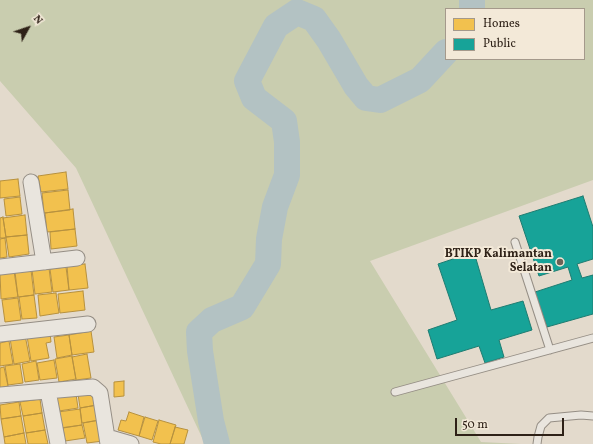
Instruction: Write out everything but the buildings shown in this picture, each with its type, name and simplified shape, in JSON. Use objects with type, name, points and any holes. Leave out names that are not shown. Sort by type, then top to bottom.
[{"type":"street","points":[[31,182],[44,262]]},
{"type":"street","points":[[0,267],[77,258]]},
{"type":"street","points":[[0,334],[88,324]]},
{"type":"street","points":[[0,395],[93,387],[100,393],[107,440],[130,444]]},
{"type":"street","points":[[48,391],[58,444]]},
{"type":"lane","points":[[515,242],[550,350]]},
{"type":"lane","points":[[395,392],[593,338]]},
{"type":"lane","points":[[537,444],[541,426],[549,418],[581,415],[593,416]]},
{"type":"green space","points":[[0,0],[593,0],[593,180],[370,261],[481,442],[521,444],[205,444],[76,168],[0,81]]},
{"type":"waterway","points":[[472,0],[472,8]]},
{"type":"waterway","points":[[217,444],[211,421],[200,351],[199,332],[212,320],[242,307],[268,264],[269,239],[275,207],[287,175],[287,142],[284,121],[254,98],[247,81],[276,26],[297,12],[314,19],[329,40],[356,86],[366,98],[380,100],[420,80],[445,53]]},
{"type":"place","name":"BTIKP Kalimantan Selatan","points":[[560,262]]}]
